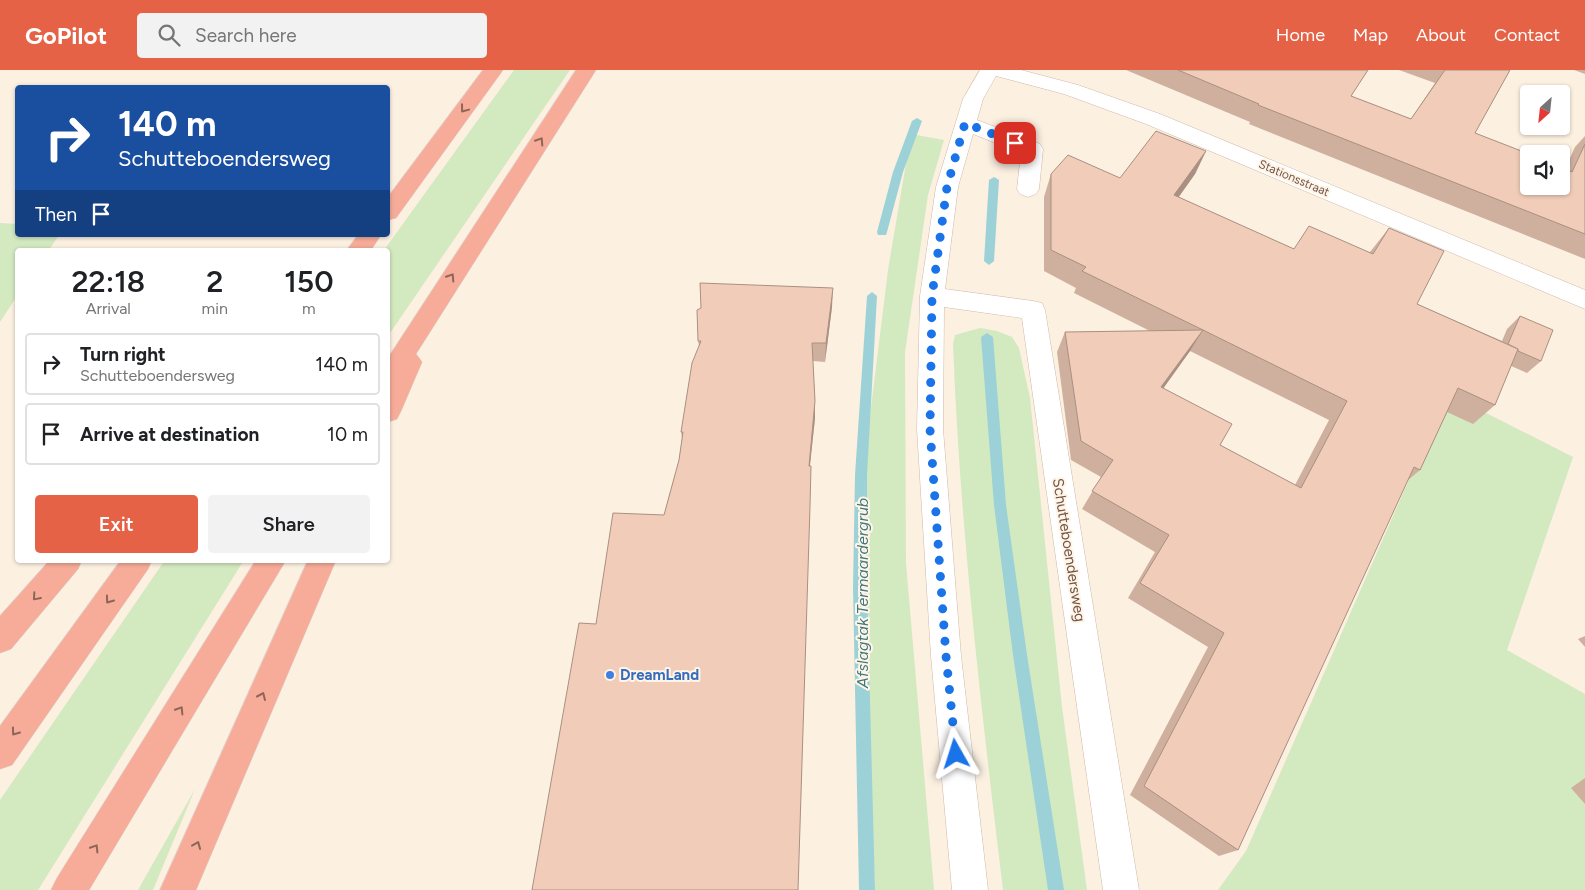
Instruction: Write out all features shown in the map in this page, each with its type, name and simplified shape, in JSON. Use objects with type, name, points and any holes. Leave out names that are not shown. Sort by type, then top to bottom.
[{"type":"highway","points":[[390,209],[493,70]]},
{"type":"highway","points":[[390,375],[586,70]]},
{"type":"highway","points":[[360,248],[369,237]]},
{"type":"highway","points":[[390,406],[436,301]]},
{"type":"highway","points":[[0,639],[65,563]]},
{"type":"highway","points":[[0,753],[136,563]]},
{"type":"highway","points":[[69,890],[270,563]]},
{"type":"highway","points":[[178,890],[321,563]]},
{"type":"street","points":[[970,890],[946,656],[930,429],[932,296],[947,187],[973,99],[990,70]]},
{"type":"street","name":"Stationsstraat","points":[[997,70],[1071,89],[1153,119],[1585,300]]},
{"type":"street","points":[[965,123],[1032,149],[1028,189]]},
{"type":"street","name":"Schutteboendersweg","points":[[932,296],[1033,310],[1121,890]]},
{"type":"green space","points":[[514,70],[570,70],[390,333],[390,248],[385,248]]},
{"type":"green space","points":[[911,134],[944,140],[928,195],[905,352],[906,563],[934,890],[875,890],[861,547],[868,432],[888,270]]},
{"type":"green space","points":[[0,223],[15,224],[15,237],[58,237],[50,248],[15,248],[15,299],[0,322]]},
{"type":"green space","points":[[980,328],[997,331],[1012,337],[1019,348],[1030,398],[1062,707],[1087,890],[1003,890],[979,686],[966,549],[953,344],[955,335]]},
{"type":"green space","points":[[1447,393],[1573,457],[1507,650],[1585,694],[1585,890],[1218,890],[1246,851]]},
{"type":"green space","points":[[163,563],[242,563],[38,890],[0,890],[0,800]]},
{"type":"green space","points":[[195,789],[153,890],[138,890]]},
{"type":"building","points":[[1178,70],[1368,70],[1351,96],[1411,119],[1445,70],[1510,70],[1475,133],[1520,150],[1520,195],[1570,195],[1570,171],[1572,172],[1585,144],[1585,234],[1258,105]]},
{"type":"building","points":[[1156,131],[1206,151],[1174,195],[1294,249],[1309,226],[1373,254],[1389,228],[1444,251],[1417,304],[1518,349],[1495,405],[1458,388],[1420,470],[1414,467],[1238,850],[1144,786],[1224,633],[1140,583],[1169,535],[1092,491],[1113,460],[1081,441],[1065,332],[1203,330],[1082,271],[1086,267],[1051,250],[1051,174],[1068,155],[1120,178]],"holes":[[[1203,330],[1347,401],[1301,488],[1220,445],[1232,424],[1161,387]]]},
{"type":"building","points":[[700,283],[833,288],[826,343],[812,343],[815,401],[809,466],[811,466],[810,506],[798,890],[532,890],[579,623],[596,624],[613,513],[664,515],[679,460],[683,432],[681,432],[692,363],[701,341],[698,341],[697,310],[701,308]]},
{"type":"building","points":[[1520,316],[1553,330],[1541,361],[1518,351],[1518,349],[1508,344]]},
{"type":"waterway","name":"Afslagtak Termaardergrub","points":[[882,232],[898,172],[917,121]]},
{"type":"waterway","points":[[989,261],[994,180]]},
{"type":"waterway","name":"Afslagtak Termaardergrub","points":[[867,890],[860,587],[861,475],[872,296]]},
{"type":"waterway","points":[[987,337],[1000,505],[1020,655],[1056,890]]},
{"type":"place","name":"DreamLand","points":[[610,675]]},
{"type":"route","points":[[956,754],[946,656],[930,429],[932,296],[947,187],[965,123],[1015,143]]}]
